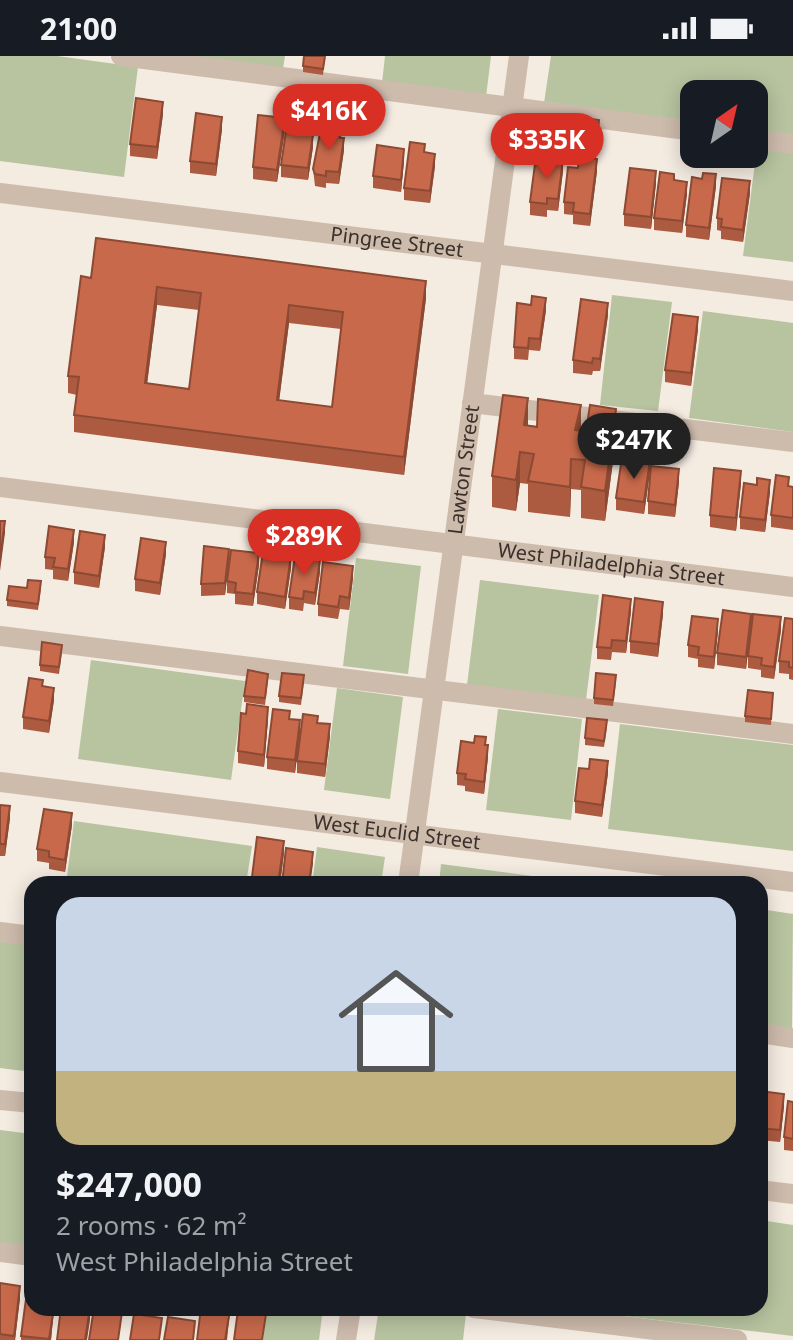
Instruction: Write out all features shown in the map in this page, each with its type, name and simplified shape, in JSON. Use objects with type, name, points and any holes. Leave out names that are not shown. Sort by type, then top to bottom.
[{"type":"street","points":[[121,56],[680,129]]},
{"type":"street","name":"Lawton Street","points":[[409,876],[519,56]]},
{"type":"street","points":[[768,141],[793,144]]},
{"type":"street","name":"Pingree Street","points":[[0,193],[793,291]]},
{"type":"street","points":[[472,403],[793,442]]},
{"type":"street","name":"West Philadelphia Street","points":[[0,487],[793,587]]},
{"type":"street","points":[[0,636],[793,734]]},
{"type":"street","name":"West Euclid Street","points":[[0,782],[746,876]]},
{"type":"street","name":"West Euclid Street","points":[[768,879],[793,882]]},
{"type":"street","points":[[0,932],[24,935]]},
{"type":"street","points":[[768,1034],[793,1038]]},
{"type":"street","points":[[0,1100],[24,1102]]},
{"type":"street","points":[[768,1191],[793,1194]]},
{"type":"street","points":[[0,1252],[24,1255]]},
{"type":"street","points":[[346,1340],[350,1316]]},
{"type":"street","points":[[540,1316],[737,1340]]},
{"type":"green space","points":[[0,56],[57,56],[138,67],[124,177],[0,161]]},
{"type":"green space","points":[[184,56],[285,56],[283,69]]},
{"type":"green space","points":[[385,56],[491,56],[486,97],[382,83]]},
{"type":"green space","points":[[551,56],[793,56],[793,135],[768,132],[768,80],[680,80],[680,120],[544,103]]},
{"type":"green space","points":[[768,149],[793,152],[793,262],[743,256],[754,168],[768,168]]},
{"type":"green space","points":[[612,295],[672,302],[658,411],[600,405]]},
{"type":"green space","points":[[703,311],[793,323],[793,432],[689,418]]},
{"type":"green space","points":[[356,558],[421,566],[408,674],[343,666]]},
{"type":"green space","points":[[480,580],[599,595],[586,700],[467,685]]},
{"type":"green space","points":[[91,660],[245,681],[231,780],[78,759]]},
{"type":"green space","points":[[337,688],[403,697],[390,799],[324,790]]},
{"type":"green space","points":[[498,709],[582,719],[571,820],[486,810]]},
{"type":"green space","points":[[620,724],[793,745],[793,851],[608,829]]},
{"type":"green space","points":[[74,821],[252,846],[247,876],[67,876]]},
{"type":"green space","points":[[317,847],[385,857],[382,876],[313,876]]},
{"type":"green space","points":[[441,864],[532,876],[440,876]]},
{"type":"green space","points":[[768,910],[793,914],[792,1029],[768,1026]]},
{"type":"green space","points":[[0,940],[24,943],[24,1071],[0,1068]]},
{"type":"green space","points":[[0,1130],[24,1133],[24,1251],[0,1248]]},
{"type":"green space","points":[[768,1221],[793,1225],[793,1336],[624,1316],[768,1316]]},
{"type":"green space","points":[[266,1316],[322,1316],[319,1340],[263,1340]]},
{"type":"green space","points":[[378,1316],[466,1316],[463,1340],[374,1340]]},
{"type":"building","points":[[304,56],[325,56],[323,69],[303,66]]},
{"type":"building","points":[[301,86],[318,88],[315,109],[299,107]]},
{"type":"building","points":[[136,98],[163,102],[157,147],[130,144]]},
{"type":"building","points":[[196,113],[222,117],[216,164],[190,161]]},
{"type":"building","points":[[258,115],[285,118],[277,170],[253,167]]},
{"type":"building","points":[[575,117],[599,120],[596,147],[572,144]]},
{"type":"building","points":[[293,124],[307,126],[306,134],[313,135],[308,168],[281,165],[286,131],[292,132]]},
{"type":"building","points":[[321,128],[341,131],[340,138],[344,138],[339,172],[326,171],[326,176],[315,174],[313,169]]},
{"type":"building","points":[[410,142],[425,144],[424,152],[435,154],[430,191],[404,188]]},
{"type":"building","points":[[377,145],[404,149],[401,180],[373,176]]},
{"type":"building","points":[[579,156],[597,159],[590,214],[573,212],[574,203],[564,202],[568,167],[578,168]]},
{"type":"building","points":[[544,157],[563,159],[558,199],[547,198],[547,204],[530,202],[535,164],[543,165]]},
{"type":"building","points":[[630,168],[656,171],[651,217],[624,214]]},
{"type":"building","points":[[660,172],[674,174],[674,180],[687,182],[682,221],[654,218]]},
{"type":"building","points":[[703,173],[716,174],[709,228],[686,225],[692,177],[702,179]]},
{"type":"building","points":[[722,178],[750,181],[743,230],[721,227],[722,219],[717,218]]},
{"type":"building","points":[[96,238],[426,281],[404,457],[74,415],[79,377],[68,376],[81,276],[91,278]],"holes":[[[157,287],[201,293],[189,389],[145,383]],[[289,305],[343,312],[332,407],[277,400]]]},
{"type":"building","points":[[532,296],[546,298],[540,339],[529,338],[528,348],[514,347],[517,303],[531,305]]},
{"type":"building","points":[[581,299],[608,303],[600,359],[593,358],[592,363],[573,360]]},
{"type":"building","points":[[673,314],[698,317],[691,373],[665,370]]},
{"type":"building","points":[[503,395],[528,398],[524,425],[537,427],[538,399],[581,405],[575,430],[586,432],[590,405],[616,409],[605,491],[581,487],[585,460],[571,459],[570,487],[528,481],[534,454],[520,452],[516,480],[492,476]]},
{"type":"building","points":[[635,458],[650,460],[644,502],[616,498],[621,464],[634,466]]},
{"type":"building","points":[[651,466],[679,469],[675,505],[648,501]]},
{"type":"building","points":[[714,468],[741,471],[736,518],[710,515]]},
{"type":"building","points":[[776,475],[789,477],[788,486],[793,487],[793,518],[771,515]]},
{"type":"building","points":[[757,478],[770,480],[765,520],[740,517],[744,483],[757,485]]},
{"type":"building","points":[[0,521],[5,521],[0,559]]},
{"type":"building","points":[[49,526],[74,530],[68,569],[53,567],[55,558],[45,557]]},
{"type":"building","points":[[80,531],[105,535],[99,576],[74,572]]},
{"type":"building","points":[[141,538],[166,542],[160,583],[135,579]]},
{"type":"building","points":[[204,546],[229,549],[225,583],[201,584]]},
{"type":"building","points":[[231,550],[259,553],[253,594],[235,592],[236,583],[227,581]]},
{"type":"building","points":[[263,552],[291,556],[285,597],[257,592]]},
{"type":"building","points":[[295,556],[320,560],[315,593],[304,591],[303,599],[289,597]]},
{"type":"building","points":[[323,562],[353,566],[349,598],[340,596],[338,607],[318,604]]},
{"type":"building","points":[[28,580],[41,581],[38,604],[7,600],[9,586],[27,588]]},
{"type":"building","points":[[603,595],[631,599],[626,641],[612,640],[611,648],[597,647]]},
{"type":"building","points":[[635,598],[663,602],[658,644],[630,641]]},
{"type":"building","points":[[723,610],[751,614],[746,657],[717,653]]},
{"type":"building","points":[[753,614],[781,617],[774,667],[761,665],[762,658],[748,656]]},
{"type":"building","points":[[692,616],[718,619],[714,657],[698,655],[699,647],[688,645]]},
{"type":"building","points":[[785,618],[793,619],[793,668],[789,667],[789,662],[779,661]]},
{"type":"building","points":[[42,642],[62,645],[59,667],[40,665]]},
{"type":"building","points":[[248,670],[268,674],[265,698],[244,696]]},
{"type":"building","points":[[282,673],[304,675],[301,698],[279,696]]},
{"type":"building","points":[[596,673],[616,675],[613,700],[594,698]]},
{"type":"building","points":[[29,678],[43,680],[42,686],[54,688],[49,721],[23,717]]},
{"type":"building","points":[[748,690],[773,693],[771,719],[745,716]]},
{"type":"building","points":[[247,704],[268,707],[264,755],[238,751],[241,713],[246,714]]},
{"type":"building","points":[[273,709],[290,711],[289,719],[300,720],[295,760],[267,757]]},
{"type":"building","points":[[303,714],[318,716],[317,723],[330,724],[325,764],[297,761]]},
{"type":"building","points":[[587,718],[607,720],[604,741],[585,738]]},
{"type":"building","points":[[475,736],[486,737],[485,745],[488,745],[484,782],[465,779],[466,774],[457,773],[461,741],[474,743]]},
{"type":"building","points":[[590,759],[608,761],[602,805],[575,801],[579,768],[589,769]]},
{"type":"building","points":[[0,805],[10,806],[5,844],[0,844]]},
{"type":"building","points":[[44,809],[72,813],[65,860],[49,857],[49,851],[37,849]]},
{"type":"building","points":[[257,837],[284,841],[279,876],[252,876]]},
{"type":"building","points":[[286,848],[313,852],[310,876],[283,876]]},
{"type":"building","points":[[768,1092],[784,1094],[780,1130],[768,1129]]},
{"type":"building","points":[[788,1101],[793,1102],[793,1139],[784,1137]]},
{"type":"building","points":[[0,1283],[20,1286],[14,1336],[0,1334]]},
{"type":"building","points":[[24,1314],[53,1316],[49,1339],[21,1336]]},
{"type":"building","points":[[60,1316],[89,1316],[85,1340],[57,1340]]},
{"type":"building","points":[[93,1316],[121,1316],[118,1340],[89,1340]]},
{"type":"building","points":[[134,1316],[162,1318],[159,1340],[130,1340]]},
{"type":"building","points":[[200,1316],[229,1316],[225,1340],[197,1340]]},
{"type":"building","points":[[237,1316],[266,1316],[262,1340],[234,1340]]},
{"type":"building","points":[[168,1317],[195,1321],[193,1340],[164,1340]]}]
